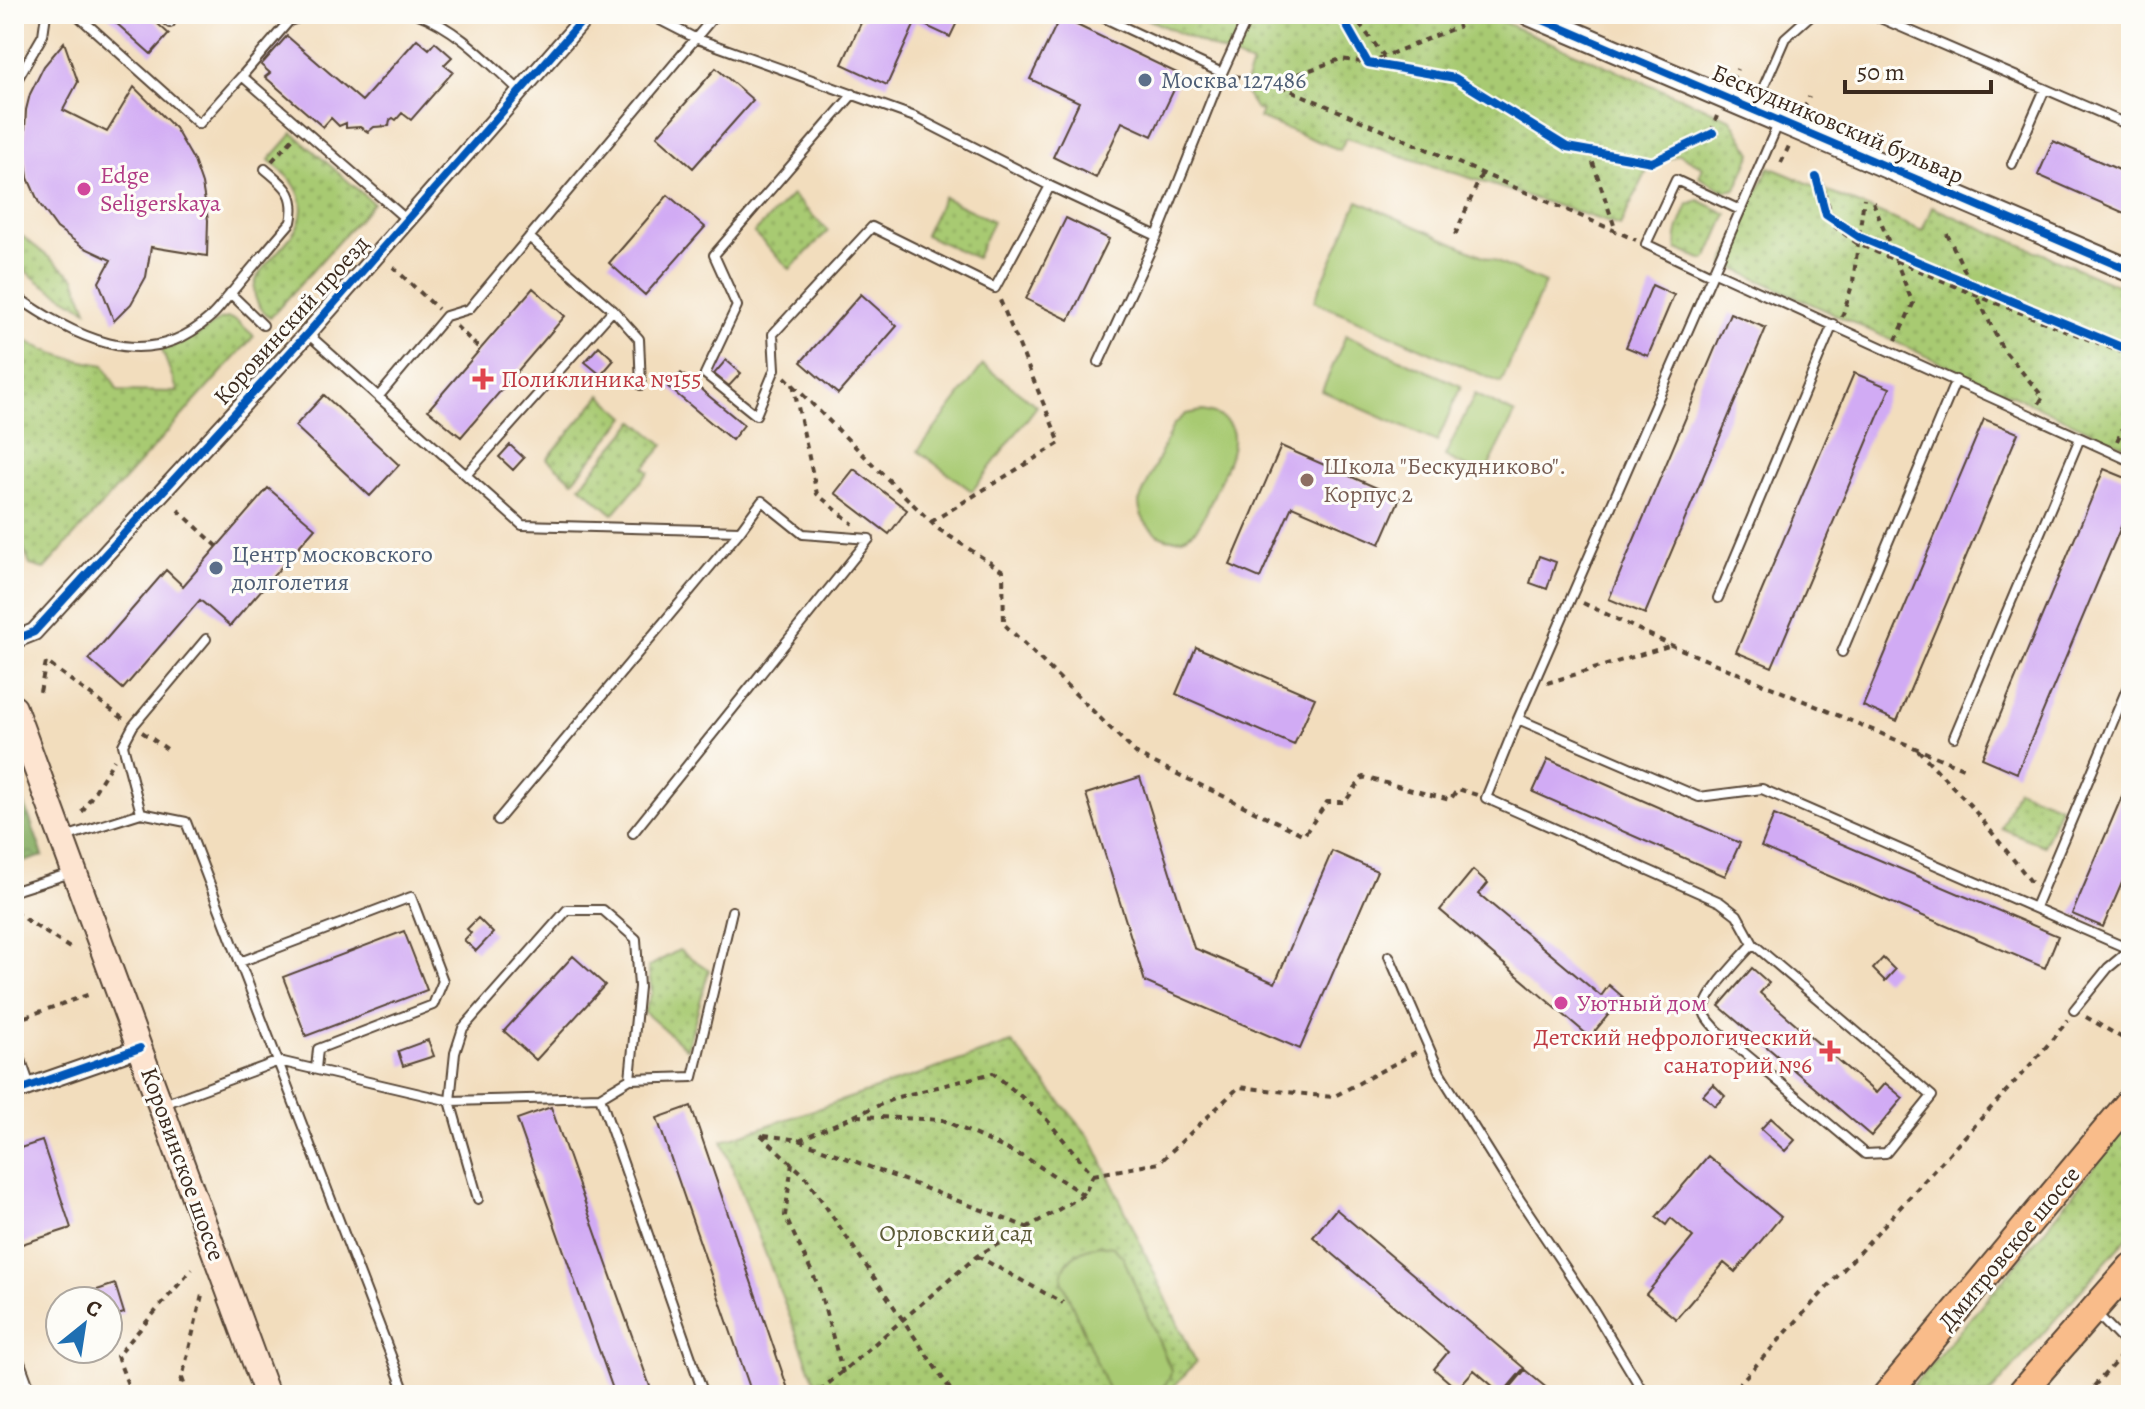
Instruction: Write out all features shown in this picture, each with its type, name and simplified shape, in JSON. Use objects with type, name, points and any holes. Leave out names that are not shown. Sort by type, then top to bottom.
[{"type":"main road","name":"Коровинское шоссе","points":[[14,708],[267,1395]]},
{"type":"main road","name":"Дмитровское шоссе","points":[[1886,1395],[2131,1100]]},
{"type":"main road","points":[[2019,1395],[2131,1267]]},
{"type":"street","name":"Коровинский проезд","points":[[14,640],[34,632],[308,333],[588,14]]},
{"type":"street","name":"Бескудниковский бульвар","points":[[1529,14],[2131,271]]},
{"type":"street","points":[[22,1089],[140,1048]]},
{"type":"lane","points":[[14,85],[43,35],[46,14]]},
{"type":"lane","points":[[76,14],[199,124],[289,21],[310,14]]},
{"type":"lane","points":[[159,14],[170,23]]},
{"type":"lane","points":[[418,14],[437,21],[520,91]]},
{"type":"lane","points":[[648,14],[695,38],[915,117],[1157,236]]},
{"type":"lane","points":[[379,396],[446,316],[469,309],[716,14]]},
{"type":"lane","points":[[1096,14],[1222,73]]},
{"type":"lane","points":[[1099,362],[1157,236],[1249,14]]},
{"type":"lane","points":[[1754,110],[1785,38],[1812,14]]},
{"type":"lane","points":[[1871,14],[2131,126]]},
{"type":"lane","points":[[242,76],[407,220]]},
{"type":"lane","points":[[2012,164],[2045,89]]},
{"type":"lane","points":[[853,94],[714,255],[737,306],[705,374],[756,415],[775,369],[773,334],[872,227],[995,288],[1050,186]]},
{"type":"lane","points":[[1753,944],[1717,985],[1704,1004],[1704,1013],[1717,1030],[1865,1154],[1886,1153],[1932,1096],[1753,944],[1737,915],[1720,902],[1486,798],[1570,597],[1780,121]]},
{"type":"lane","points":[[14,295],[64,327],[98,342],[128,348],[162,344],[188,333],[208,319],[291,222],[294,206],[287,188],[265,169]]},
{"type":"lane","points":[[1740,210],[1676,180],[1646,244],[1836,325],[2131,461]]},
{"type":"lane","points":[[529,237],[613,310],[639,339],[641,385]]},
{"type":"lane","points":[[230,293],[263,325]]},
{"type":"lane","points":[[467,474],[613,310]]},
{"type":"lane","points":[[1718,598],[1836,325]]},
{"type":"lane","points":[[308,333],[522,525],[740,531]]},
{"type":"lane","points":[[1842,652],[1956,380]]},
{"type":"lane","points":[[1954,737],[2080,438]]},
{"type":"lane","points":[[498,820],[762,501],[803,534],[869,539]]},
{"type":"lane","points":[[633,833],[869,539]]},
{"type":"lane","points":[[141,813],[123,745],[133,726],[206,639]]},
{"type":"lane","points":[[2035,907],[2131,679]]},
{"type":"lane","points":[[1518,719],[1699,797],[1762,789],[2131,950],[2108,968],[2074,1010]]},
{"type":"lane","points":[[62,838],[141,813],[186,822],[406,1395]]},
{"type":"lane","points":[[14,891],[74,872]]},
{"type":"lane","points":[[240,962],[411,897],[443,981],[433,1005],[318,1049],[316,1069]]},
{"type":"lane","points":[[478,1199],[450,1101],[455,1053],[463,1028],[567,910],[603,910],[636,939],[639,987],[630,1079]]},
{"type":"lane","points":[[161,1105],[279,1061],[450,1101],[600,1097],[630,1079],[693,1077],[732,911]]},
{"type":"lane","points":[[1389,956],[1440,1073],[1645,1395]]},
{"type":"lane","points":[[14,1040],[22,1089]]},
{"type":"lane","points":[[600,1097],[704,1395]]},
{"type":"lane","points":[[2094,1310],[2130,1348]]},
{"type":"lane","points":[[14,1346],[32,1395]]},
{"type":"path","points":[[1352,14],[1383,61]]},
{"type":"path","points":[[1274,83],[1341,59],[1368,63],[1383,61],[1460,26]]},
{"type":"path","points":[[1361,51],[1368,63]]},
{"type":"path","points":[[1732,81],[1737,69]]},
{"type":"path","points":[[1222,73],[1274,83],[1646,244]]},
{"type":"path","points":[[1803,112],[1809,97]]},
{"type":"path","points":[[1701,139],[1712,133],[1718,114]]},
{"type":"path","points":[[265,169],[301,128]]},
{"type":"path","points":[[1781,163],[1790,143]]},
{"type":"path","points":[[1578,149],[1605,153]]},
{"type":"path","points":[[1589,151],[1616,231]]},
{"type":"path","points":[[1455,235],[1482,173]]},
{"type":"path","points":[[1818,178],[1826,215],[1858,240],[2131,354]]},
{"type":"path","points":[[1836,325],[1853,282],[1864,198]]},
{"type":"path","points":[[1873,202],[1913,304],[1891,351]]},
{"type":"path","points":[[1947,234],[2002,348],[2043,397],[2033,415]]},
{"type":"path","points":[[1894,255],[1978,296],[2131,354]]},
{"type":"path","points":[[931,522],[1060,443],[995,288]]},
{"type":"path","points":[[775,369],[792,382],[931,522],[1003,571],[1004,624],[1138,755],[1304,835],[1327,802],[1345,802],[1363,777],[1450,800],[1458,789],[1486,798]]},
{"type":"path","points":[[792,382],[817,494],[869,539]]},
{"type":"path","points":[[2112,453],[2131,411]]},
{"type":"path","points":[[178,510],[217,546]]},
{"type":"path","points":[[1570,597],[1671,645],[1965,769]]},
{"type":"path","points":[[1532,687],[1671,645]]},
{"type":"path","points":[[40,692],[46,662],[170,751]]},
{"type":"path","points":[[82,812],[123,745]]},
{"type":"path","points":[[1917,748],[1971,806],[2041,893]]},
{"type":"path","points":[[14,912],[73,950]]},
{"type":"path","points":[[14,1021],[90,994]]},
{"type":"path","points":[[1729,1395],[2056,1036],[2074,1010],[2131,1043]]},
{"type":"path","points":[[1093,1175],[1159,1163],[1239,1087],[1333,1097],[1428,1046]]},
{"type":"path","points":[[799,1140],[898,1097],[993,1073],[1042,1114],[1093,1175]]},
{"type":"path","points":[[855,1116],[943,1120],[1028,1159],[1084,1195]]},
{"type":"path","points":[[954,1395],[805,1176],[761,1135],[799,1140],[1029,1228]]},
{"type":"path","points":[[792,1163],[785,1216],[818,1285],[843,1373]]},
{"type":"path","points":[[815,1395],[977,1256],[1084,1195],[1093,1175]]},
{"type":"path","points":[[977,1256],[1063,1303]]},
{"type":"path","points":[[132,1395],[117,1356],[192,1269]]},
{"type":"path","points":[[178,1395],[202,1295]]},
{"type":"path","points":[[2086,1395],[2130,1348]]},
{"type":"path","points":[[182,1378],[188,1395]]},
{"type":"green space","points":[[1136,14],[1484,14],[1731,119],[1752,153],[1736,189],[1725,191],[1699,177],[1703,167],[1679,154],[1649,167],[1620,226],[1346,138],[1340,150],[1259,118],[1262,111],[1256,109],[1243,89],[1252,65]]},
{"type":"green space","points":[[293,133],[373,203],[270,318],[256,300],[255,284],[262,269],[298,225],[302,207],[295,186],[269,160]]},
{"type":"green space","points":[[1769,167],[1922,231],[1932,207],[2131,291],[2131,449],[1724,264]]},
{"type":"green space","points":[[792,195],[828,231],[790,269],[754,233]]},
{"type":"green space","points":[[943,197],[993,221],[976,258],[925,235]]},
{"type":"green space","points":[[1698,200],[1727,214],[1704,260],[1677,249],[1676,243],[1688,204]]},
{"type":"green space","points":[[1358,201],[1545,283],[1501,383],[1314,301]]},
{"type":"green space","points":[[22,236],[75,278],[87,310],[42,284],[14,262],[14,238]]},
{"type":"green space","points":[[228,318],[236,320],[254,336],[44,569],[30,565],[14,523],[14,333],[35,346],[57,354],[104,365],[118,391],[178,392],[162,350]]},
{"type":"green space","points":[[1346,335],[1461,386],[1437,442],[1322,391]]},
{"type":"green space","points":[[983,365],[1037,406],[972,491],[918,451]]},
{"type":"green space","points":[[1475,394],[1515,414],[1484,476],[1445,456]]},
{"type":"green space","points":[[601,395],[626,417],[573,481],[547,459]]},
{"type":"green space","points":[[1202,411],[1218,415],[1228,422],[1233,442],[1231,454],[1196,529],[1178,539],[1168,538],[1151,529],[1139,502],[1173,425],[1186,414]]},
{"type":"green space","points":[[635,421],[664,445],[644,468],[649,472],[613,514],[580,486]]},
{"type":"green space","points":[[14,774],[43,856],[14,865]]},
{"type":"green space","points":[[2017,789],[2060,806],[2044,846],[2001,828]]},
{"type":"green space","points":[[679,950],[709,970],[687,1049],[644,1012],[652,992],[648,967]]},
{"type":"green space","name":"Орловский сад","points":[[1012,1043],[1092,1140],[1196,1362],[1166,1395],[820,1395],[722,1141]]},
{"type":"green space","points":[[2131,1121],[2131,1233],[1989,1395],[1905,1395],[2030,1248]]},
{"type":"green space","points":[[1099,1245],[1113,1247],[1123,1257],[1171,1370],[1169,1379],[1158,1390],[1115,1395],[1108,1389],[1062,1281],[1068,1261]]},
{"type":"building","points":[[106,14],[147,14],[169,34],[151,54]]},
{"type":"building","points":[[865,14],[961,14],[950,37],[916,21],[887,85],[842,64]]},
{"type":"building","points":[[1060,17],[1181,75],[1152,136],[1122,122],[1096,178],[1053,157],[1079,102],[1030,79]]},
{"type":"building","points":[[287,36],[362,101],[417,39],[429,49],[435,42],[452,57],[444,65],[453,72],[411,120],[402,113],[396,120],[390,120],[389,126],[374,127],[368,132],[360,127],[346,128],[346,123],[339,126],[331,118],[323,127],[265,77],[270,73],[261,65]]},
{"type":"building","points":[[64,42],[78,82],[63,110],[107,132],[134,87],[175,128],[194,161],[202,184],[208,220],[207,256],[151,247],[146,277],[131,304],[114,321],[99,282],[111,260],[83,247],[57,228],[39,203],[28,178],[24,149],[30,94],[44,66]]},
{"type":"building","points":[[716,68],[753,100],[693,168],[657,136]]},
{"type":"building","points":[[2053,141],[2131,175],[2131,216],[2038,175]]},
{"type":"building","points":[[668,195],[705,227],[645,295],[609,263]]},
{"type":"building","points":[[1066,218],[1109,239],[1069,320],[1026,299]]},
{"type":"building","points":[[1652,285],[1674,295],[1648,356],[1626,347]]},
{"type":"building","name":"Поликлиника №155","points":[[533,288],[565,316],[461,437],[428,410]]},
{"type":"building","points":[[861,294],[897,326],[838,394],[801,362]]},
{"type":"building","points":[[1730,313],[1766,328],[1645,614],[1609,599]]},
{"type":"building","points":[[599,346],[614,360],[601,375],[585,362]]},
{"type":"building","points":[[726,360],[741,373],[729,386],[714,374]]},
{"type":"building","points":[[681,373],[744,425],[732,440],[668,387]]},
{"type":"building","points":[[1854,373],[1890,388],[1772,667],[1736,652]]},
{"type":"building","points":[[324,395],[399,465],[370,496],[295,426]]},
{"type":"building","points":[[1984,419],[2018,433],[1897,721],[1863,706]]},
{"type":"building","points":[[510,445],[524,458],[513,470],[499,457]]},
{"type":"building","points":[[1281,446],[1400,498],[1380,544],[1292,506],[1260,578],[1230,565]]},
{"type":"building","points":[[854,469],[907,510],[889,534],[835,493]]},
{"type":"building","points":[[2104,469],[2131,480],[2131,503],[2017,773],[1982,758]]},
{"type":"building","points":[[268,488],[315,528],[230,626],[200,600],[123,689],[89,659],[166,570],[183,586]]},
{"type":"building","points":[[1539,556],[1556,562],[1547,589],[1530,583]]},
{"type":"building","points":[[1196,647],[1315,698],[1294,745],[1176,694]]},
{"type":"building","points":[[1548,759],[1740,843],[1725,876],[1533,792]]},
{"type":"building","points":[[2131,775],[2131,862],[2103,927],[2072,914]]},
{"type":"building","points":[[1140,777],[1194,948],[1275,983],[1332,851],[1377,871],[1300,1049],[1145,982],[1086,794]]},
{"type":"building","points":[[1774,815],[2058,936],[2045,968],[1761,847]]},
{"type":"building","points":[[1473,870],[1488,883],[1479,894],[1601,996],[1609,985],[1623,997],[1590,1037],[1440,910]]},
{"type":"building","points":[[478,918],[493,933],[476,951],[464,940],[471,933],[467,929]]},
{"type":"building","points":[[404,931],[427,990],[306,1036],[283,977]]},
{"type":"building","points":[[573,956],[605,985],[536,1060],[504,1031]]},
{"type":"building","points":[[1883,958],[1895,970],[1885,981],[1873,969]]},
{"type":"building","points":[[1752,968],[1769,983],[1760,993],[1876,1093],[1885,1083],[1903,1098],[1871,1136],[1719,1006]]},
{"type":"building","points":[[428,1040],[434,1056],[403,1066],[398,1051]]},
{"type":"building","points":[[1713,1084],[1725,1096],[1715,1106],[1703,1095]]},
{"type":"building","points":[[691,1106],[790,1395],[753,1395],[657,1118]]},
{"type":"building","points":[[551,1107],[653,1395],[615,1395],[517,1119]]},
{"type":"building","points":[[1771,1118],[1795,1140],[1785,1151],[1761,1129]]},
{"type":"building","points":[[42,1141],[71,1228],[19,1245],[14,1231],[14,1150]]},
{"type":"building","points":[[1708,1156],[1781,1217],[1735,1272],[1724,1263],[1676,1319],[1646,1294],[1693,1237],[1671,1218],[1666,1225],[1656,1217]]},
{"type":"building","points":[[1336,1209],[1524,1368],[1502,1394],[1474,1370],[1457,1389],[1434,1369],[1448,1352],[1313,1237]]},
{"type":"building","points":[[1525,1370],[1555,1395],[1504,1395]]},
{"type":"cycle path","points":[[14,640],[34,632],[308,333],[588,14]]},
{"type":"cycle path","points":[[1340,14],[1368,63],[1455,78],[1567,147],[1652,162],[1713,133]]},
{"type":"cycle path","points":[[1529,14],[2131,271]]},
{"type":"cycle path","points":[[1816,177],[1826,215],[1859,237],[2131,351]]},
{"type":"cycle path","points":[[14,1092],[140,1048]]},
{"type":"place","name":"Москва 127486","points":[[1145,80]]},
{"type":"place","name":"Edge Seligerskaya","points":[[84,189]]},
{"type":"place","name":"Поликлиника №155","points":[[483,379]]},
{"type":"place","name":"Школа \"Бескудниково\". Корпус 2","points":[[1307,480]]},
{"type":"place","name":"Центр московского долголетия","points":[[216,568]]},
{"type":"place","name":"Уютный дом","points":[[1561,1003]]},
{"type":"place","name":"Детский нефрологический санаторий №6","points":[[1830,1051]]}]
